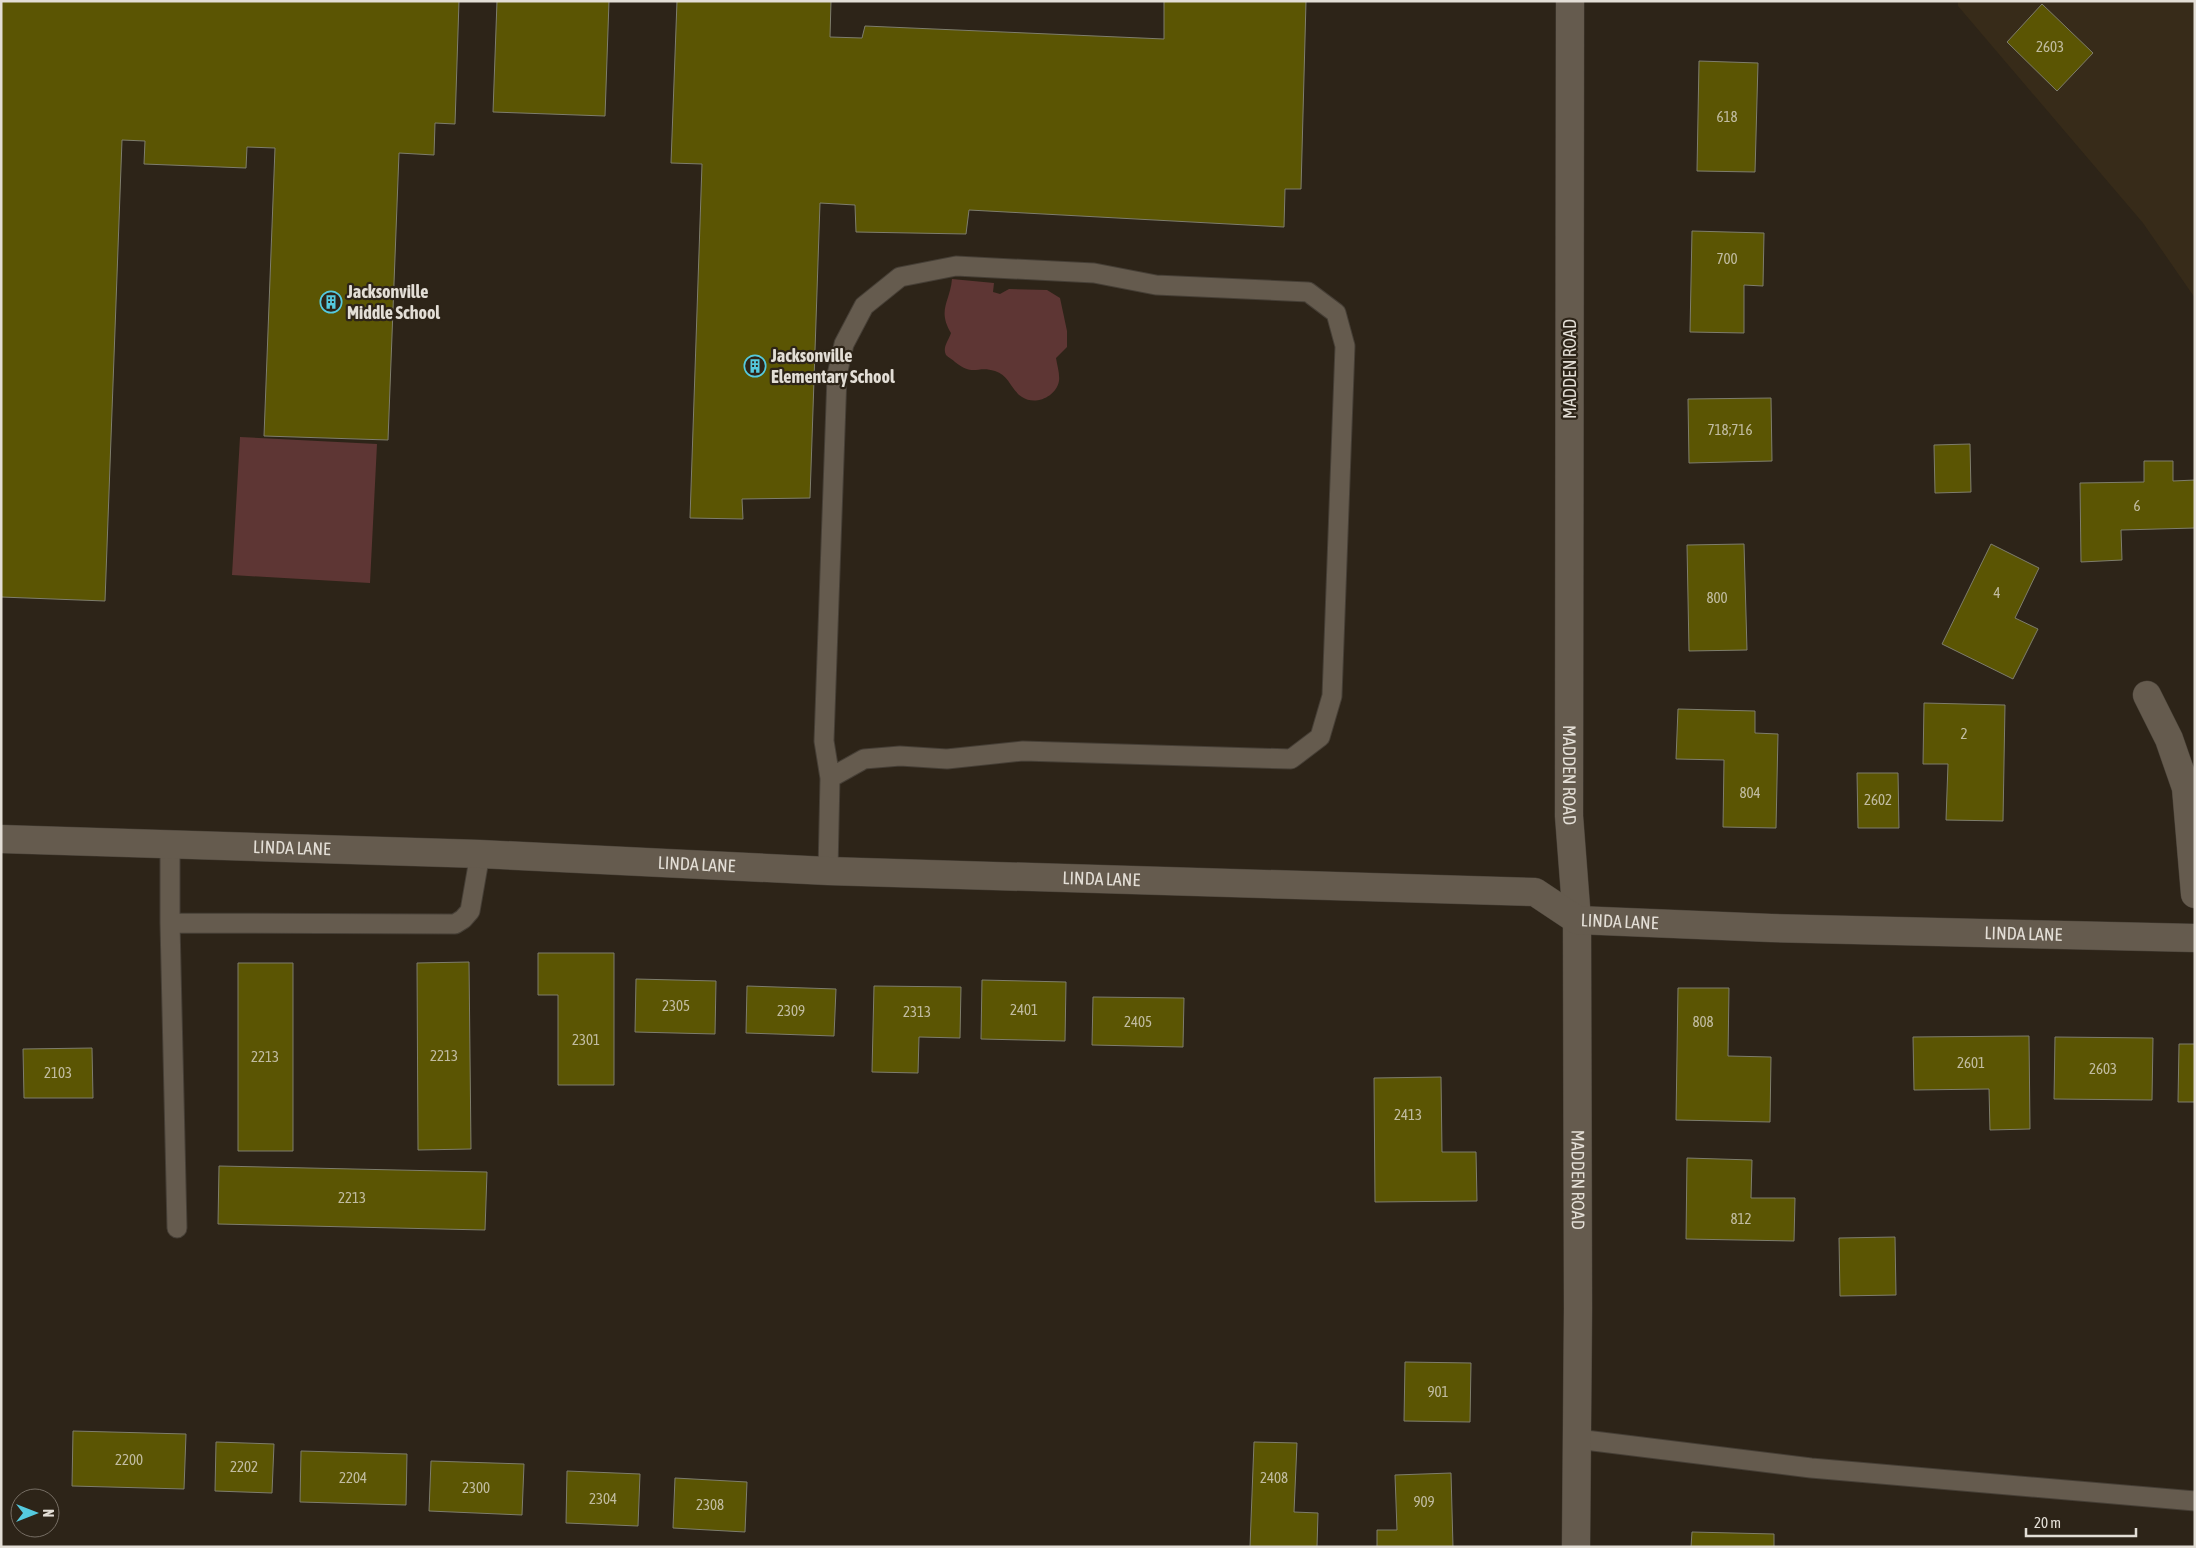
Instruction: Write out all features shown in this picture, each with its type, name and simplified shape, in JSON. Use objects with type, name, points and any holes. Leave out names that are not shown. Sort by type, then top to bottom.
[{"type":"street","name":"MADDEN ROAD","points":[[1570,1],[1569,816],[1577,920],[1576,1547]]},
{"type":"street","points":[[2147,695],[2169,740],[2186,788],[2195,894]]},
{"type":"street","name":"LINDA LANE","points":[[1,839],[480,854],[828,871],[1535,892],[1577,920],[1771,928],[2195,938]]},
{"type":"lane","points":[[828,871],[830,778],[824,741],[838,375],[844,344],[864,306],[900,277],[956,266],[1094,273],[1156,285],[1308,292],[1336,313],[1345,346],[1332,696],[1320,738],[1291,760],[1023,751],[947,759],[900,756],[864,759],[830,778]]},
{"type":"lane","points":[[170,845],[170,923],[178,1228]]},
{"type":"lane","points":[[170,923],[456,924],[470,911],[480,854]]},
{"type":"lane","points":[[1577,1439],[1811,1468],[2195,1501]]},
{"type":"shaded area","points":[[1958,1],[2195,1],[2195,298],[2143,223],[1958,6]]},
{"type":"shaded area","points":[[952,279],[994,283],[993,292],[1000,294],[1009,289],[1047,290],[1060,298],[1067,331],[1067,347],[1056,358],[1059,381],[1054,392],[1039,400],[1027,400],[1018,394],[1000,373],[984,369],[967,369],[946,355],[945,346],[951,333],[945,318],[945,312]]},
{"type":"shaded area","points":[[240,437],[377,444],[370,583],[232,575]]},
{"type":"building","name":"Jacksonville Middle School","points":[[1,1],[459,1],[455,124],[435,123],[434,155],[399,153],[388,440],[264,436],[275,148],[247,147],[246,168],[144,164],[145,141],[122,140],[105,601],[1,597]]},
{"type":"building","points":[[497,1],[609,1],[605,116],[493,112]]},
{"type":"building","name":"Jacksonville Elementary School","points":[[677,1],[831,1],[830,37],[862,38],[865,26],[1164,39],[1164,1],[1306,1],[1301,189],[1285,189],[1284,227],[969,210],[966,234],[856,232],[855,205],[820,203],[810,498],[742,499],[743,519],[690,518],[702,164],[671,163]]},
{"type":"building","points":[[2042,4],[2093,53],[2057,91],[2007,42]]},
{"type":"building","points":[[1699,61],[1758,63],[1755,172],[1697,171]]},
{"type":"building","points":[[1692,231],[1764,233],[1763,286],[1744,285],[1744,333],[1690,332]]},
{"type":"building","points":[[1771,398],[1772,461],[1689,463],[1688,399]]},
{"type":"building","points":[[1970,444],[1971,492],[1935,493],[1934,445]]},
{"type":"building","points":[[2144,461],[2173,461],[2173,481],[2195,480],[2195,528],[2121,530],[2122,560],[2081,562],[2080,483],[2144,482]]},
{"type":"building","points":[[1744,544],[1747,650],[1689,651],[1687,545]]},
{"type":"building","points":[[1991,544],[2039,568],[2015,618],[2038,629],[2013,679],[1942,644]]},
{"type":"building","points":[[1924,703],[2005,705],[2003,821],[1946,820],[1948,764],[1923,764]]},
{"type":"building","points":[[1678,709],[1755,711],[1755,733],[1778,734],[1776,828],[1723,827],[1724,760],[1676,759]]},
{"type":"building","points":[[1857,773],[1898,773],[1899,828],[1858,828]]},
{"type":"building","points":[[538,953],[614,953],[614,1085],[558,1085],[558,995],[538,995]]},
{"type":"building","points":[[469,962],[471,1149],[418,1150],[417,963]]},
{"type":"building","points":[[238,963],[293,963],[293,1151],[238,1151]]},
{"type":"building","points":[[636,979],[716,981],[715,1034],[635,1032]]},
{"type":"building","points":[[982,980],[1066,982],[1065,1041],[981,1039]]},
{"type":"building","points":[[747,986],[836,989],[834,1036],[746,1033]]},
{"type":"building","points":[[874,986],[961,987],[960,1038],[919,1037],[918,1073],[872,1072]]},
{"type":"building","points":[[1678,988],[1729,988],[1728,1056],[1771,1057],[1770,1122],[1676,1120]]},
{"type":"building","points":[[1093,997],[1184,998],[1183,1047],[1092,1045]]},
{"type":"building","points":[[2029,1036],[2030,1129],[1990,1130],[1989,1089],[1914,1090],[1913,1037]]},
{"type":"building","points":[[2055,1037],[2153,1038],[2152,1100],[2054,1099]]},
{"type":"building","points":[[2179,1044],[2195,1044],[2195,1102],[2178,1102]]},
{"type":"building","points":[[92,1048],[93,1098],[24,1098],[23,1049]]},
{"type":"building","points":[[1441,1077],[1442,1152],[1476,1152],[1477,1201],[1375,1202],[1374,1078]]},
{"type":"building","points":[[1687,1158],[1752,1160],[1751,1198],[1795,1198],[1794,1241],[1686,1239]]},
{"type":"building","points":[[219,1166],[487,1172],[485,1230],[218,1224]]},
{"type":"building","points":[[1895,1237],[1896,1295],[1840,1296],[1839,1238]]},
{"type":"building","points":[[1405,1362],[1471,1363],[1470,1422],[1404,1421]]},
{"type":"building","points":[[73,1431],[186,1434],[184,1489],[72,1486]]},
{"type":"building","points":[[216,1442],[274,1444],[272,1493],[215,1491]]},
{"type":"building","points":[[1254,1442],[1297,1443],[1294,1512],[1318,1513],[1317,1547],[1250,1547]]},
{"type":"building","points":[[301,1451],[407,1454],[406,1505],[300,1502]]},
{"type":"building","points":[[431,1461],[524,1464],[522,1515],[429,1511]]},
{"type":"building","points":[[567,1471],[640,1474],[638,1526],[566,1523]]},
{"type":"building","points":[[1451,1473],[1453,1547],[1377,1547],[1377,1530],[1397,1530],[1395,1475]]},
{"type":"building","points":[[675,1478],[747,1482],[745,1532],[673,1528]]},
{"type":"building","points":[[1692,1532],[1774,1534],[1774,1547],[1691,1547]]},
{"type":"place","name":"Jacksonville Middle School","points":[[331,302]]},
{"type":"place","name":"Jacksonville Elementary School","points":[[755,366]]}]
